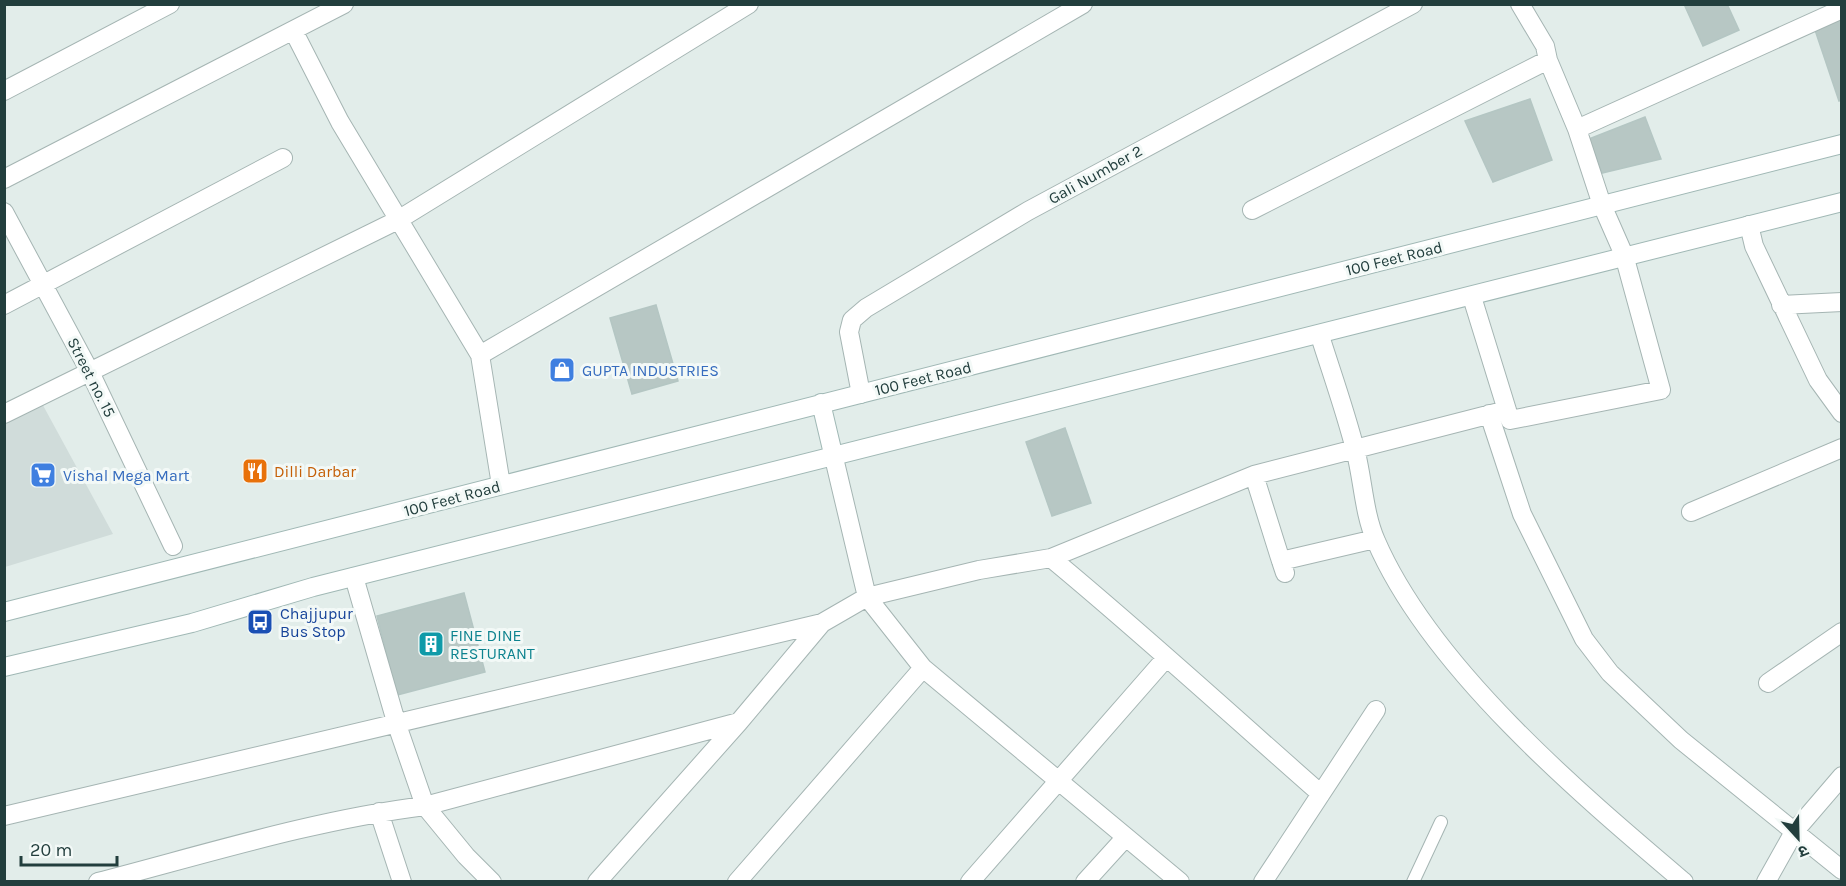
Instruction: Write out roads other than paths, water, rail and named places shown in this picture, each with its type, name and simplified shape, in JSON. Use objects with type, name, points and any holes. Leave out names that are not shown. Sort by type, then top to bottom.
[{"type":"street","points":[[4,91],[170,4]]},
{"type":"street","points":[[4,179],[294,32],[344,4]]},
{"type":"street","points":[[480,355],[1083,4]]},
{"type":"street","name":"Gali Number 2","points":[[861,394],[849,332],[852,320],[866,308],[1028,211],[1413,4]]},
{"type":"street","points":[[4,816],[822,623],[867,597],[979,570],[1051,558],[1254,475],[1498,412],[1510,420],[1661,390],[1624,255],[1602,205],[1577,129],[1548,60],[1545,46],[1524,6]]},
{"type":"street","points":[[4,414],[398,220],[740,7]]},
{"type":"street","points":[[1577,129],[1842,9]]},
{"type":"street","points":[[294,32],[340,122],[480,355],[501,485]]},
{"type":"street","points":[[1252,210],[1548,60]]},
{"type":"street","name":"100 Feet Road","points":[[4,612],[1842,144]]},
{"type":"street","points":[[4,305],[283,158]]},
{"type":"street","points":[[4,667],[192,623],[354,577],[1320,336],[1624,255],[1842,202]]},
{"type":"street","name":"Street no. 15","points":[[4,212],[90,372],[173,546]]},
{"type":"street","points":[[1749,225],[1754,246],[1781,305],[1818,380],[1842,414]]},
{"type":"street","points":[[1472,297],[1522,514],[1584,639],[1610,673],[1681,740],[1842,870]]},
{"type":"street","points":[[1781,305],[1842,302]]},
{"type":"street","points":[[1320,336],[1355,450],[1375,539],[1400,589],[1432,633],[1478,689],[1541,754],[1608,818],[1684,882]]},
{"type":"street","points":[[821,403],[867,597],[923,668],[1180,882]]},
{"type":"street","points":[[1691,512],[1842,448]]},
{"type":"street","points":[[1254,475],[1283,567],[1375,539]]},
{"type":"street","points":[[1051,558],[1140,631],[1166,658],[1321,794]]},
{"type":"street","points":[[354,577],[397,725],[425,807],[466,856],[492,882]]},
{"type":"street","points":[[597,882],[739,722],[822,623]]},
{"type":"street","points":[[1768,683],[1842,632]]},
{"type":"street","points":[[970,882],[1166,658]]},
{"type":"street","points":[[737,882],[923,668]]},
{"type":"street","points":[[1263,882],[1376,710]]},
{"type":"street","points":[[98,882],[313,826],[379,812],[425,807],[739,722]]},
{"type":"street","points":[[1766,882],[1794,832],[1842,776]]},
{"type":"street","points":[[379,812],[402,882]]},
{"type":"street","points":[[1085,882],[1125,838]]},
{"type":"lane","points":[[1413,882],[1441,822]]},
{"type":"place","name":"GUPTA INDUSTRIES","points":[[562,370]]},
{"type":"place","name":"Dilli Darbar","points":[[255,471]]},
{"type":"place","name":"Vishal Mega Mart","points":[[43,475]]},
{"type":"place","name":"Chajjupur Bus Stop","points":[[260,622]]},
{"type":"place","name":"FINE DINE RESTURANT","points":[[431,644]]}]
